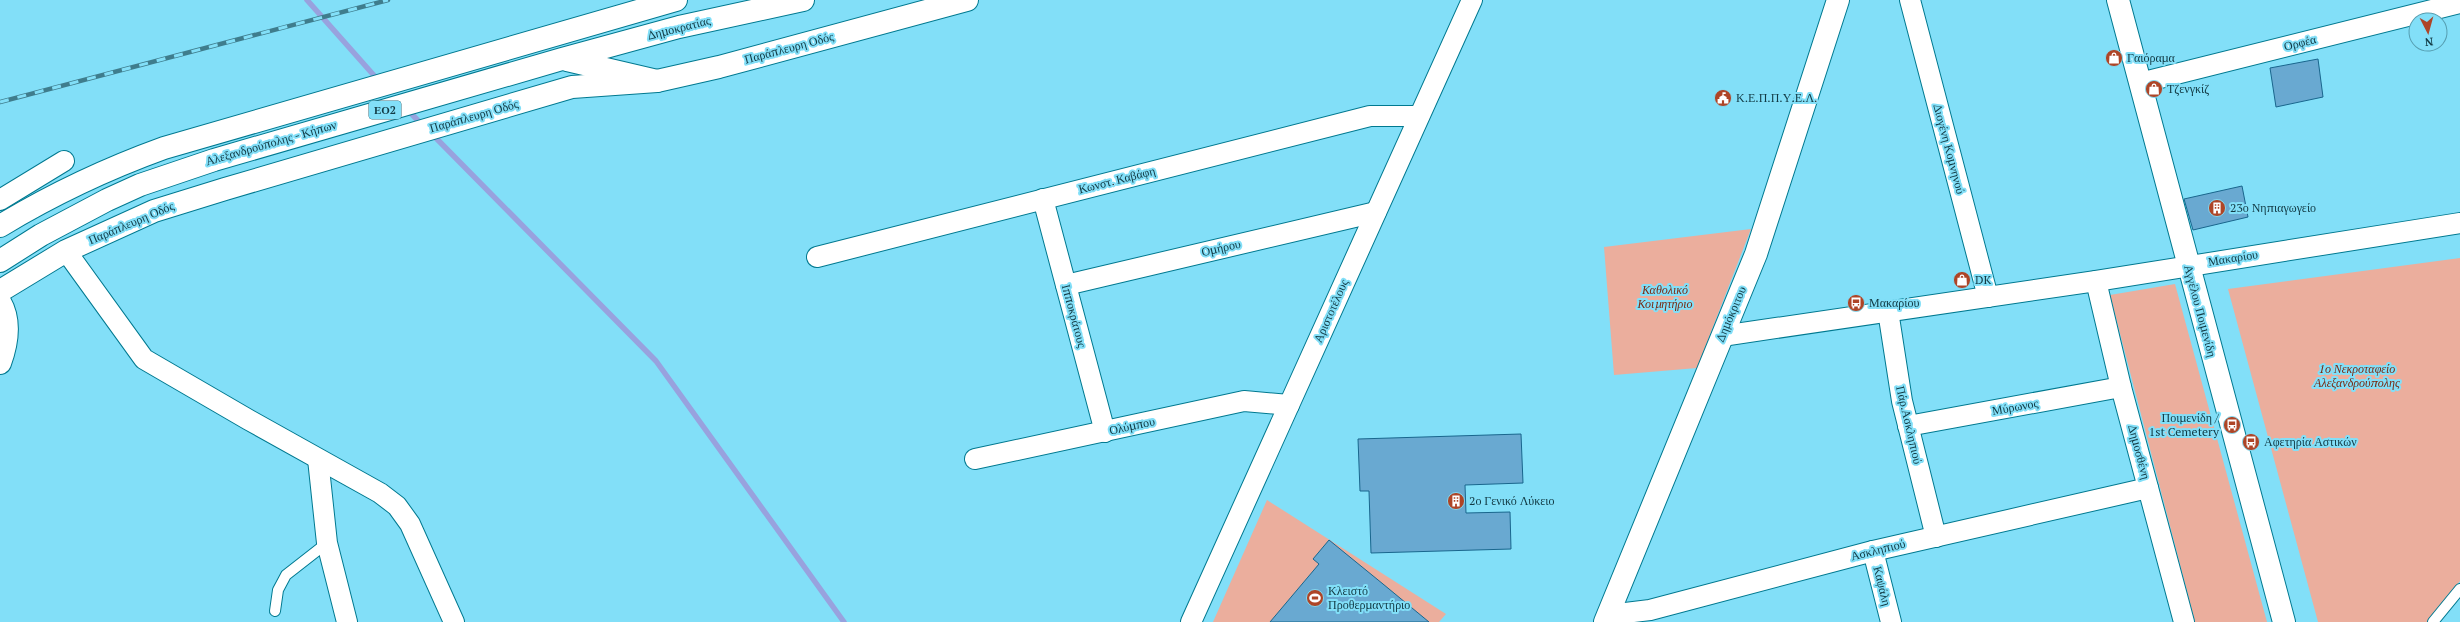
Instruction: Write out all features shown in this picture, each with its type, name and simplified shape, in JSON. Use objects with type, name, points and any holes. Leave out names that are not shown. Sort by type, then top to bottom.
[{"type":"main road","name":"Αλεξανδρούπολης - Κήπων","points":[[0,226],[61,191],[97,174],[164,148],[676,0]]},
{"type":"main road","name":"Δημοκρατίας","points":[[559,60],[679,27],[803,0]]},
{"type":"main road","name":"Παράπλευρη Οδός","points":[[0,291],[66,251],[154,211],[225,189],[572,87],[657,81],[719,67],[967,0]]},
{"type":"main road","name":"Δημόκριτου","points":[[1607,618],[1764,233],[1838,0]]},
{"type":"main road","name":"Αγγέλου Ποιμενίδη","points":[[2118,0],[2187,265],[2284,622]]},
{"type":"main road","name":"Αλεξανδρούπολης - Κήπων","points":[[0,261],[47,232],[107,200],[140,185],[214,160],[559,60]]},
{"type":"main road","points":[[559,60],[657,81]]},
{"type":"main road","points":[[0,302],[7,328],[5,350],[0,364]]},
{"type":"street","name":"Αριστοτέλους","points":[[1191,622],[1472,0]]},
{"type":"street","name":"Διογένη Κομνηνού","points":[[1910,0],[1988,297]]},
{"type":"street","name":"Ορφέα","points":[[2140,82],[2460,3]]},
{"type":"street","name":"Κωνστ. Καβάφη","points":[[817,257],[1370,116],[1419,116]]},
{"type":"street","points":[[0,200],[64,161]]},
{"type":"street","name":"Ιπποκράτους","points":[[1043,199],[1105,432]]},
{"type":"street","name":"Ομήρου","points":[[1066,285],[1376,212]]},
{"type":"street","name":"Μακαρίου","points":[[1722,336],[2096,281],[2187,265],[2460,223]]},
{"type":"street","points":[[66,251],[144,359],[380,493],[397,506],[410,524],[454,622]]},
{"type":"street","name":"Δημοσθένη","points":[[2096,281],[2121,387],[2184,622]]},
{"type":"street","name":"Πάρ.Ασκληπιού","points":[[1888,312],[1898,380],[1936,537]]},
{"type":"street","name":"Μύρωνος","points":[[1908,426],[2121,387]]},
{"type":"street","name":"Ολύμπου","points":[[975,459],[1244,401],[1289,405]]},
{"type":"street","points":[[318,459],[327,543],[347,622]]},
{"type":"street","name":"Ασκληπιού","points":[[1607,618],[1650,610],[1873,551],[2148,488]]},
{"type":"street","name":"Καψάλη","points":[[1873,551],[1891,622]]},
{"type":"lane","points":[[275,611],[278,590],[286,576],[327,543]]},
{"type":"lane","points":[[2433,622],[2460,589]]},
{"type":"green space","name":"Καθολικό Κοιμητήριο","points":[[1751,229],[1697,368],[1614,375],[1604,247]]},
{"type":"green space","name":"1ο Νεκροταφείο Αλεξανδρούπολης","points":[[2460,258],[2460,581],[2427,622],[2318,622],[2228,289]]},
{"type":"green space","points":[[2175,284],[2267,622],[2195,622],[2110,295]]},
{"type":"green space","points":[[1267,500],[1446,614],[1439,622],[1213,622]]},
{"type":"building","points":[[2318,59],[2323,97],[2276,107],[2270,68]]},
{"type":"building","name":"23ο Νηπιαγωγείο","points":[[2242,186],[2248,217],[2193,230],[2184,199]]},
{"type":"building","name":"2ο Γενικό Λύκειο","points":[[1521,434],[1523,483],[1465,485],[1466,513],[1510,512],[1511,549],[1371,553],[1369,491],[1360,491],[1358,439]]},
{"type":"building","points":[[1329,540],[1429,622],[1270,622],[1319,564],[1313,559]]},
{"type":"waterway","points":[[307,0],[378,80]]},
{"type":"waterway","points":[[407,109],[423,126]]},
{"type":"waterway","points":[[431,133],[656,361],[844,622]]},
{"type":"railway","points":[[0,102],[388,0]]},
{"type":"place","name":"Γαιόραμα","points":[[2114,58]]},
{"type":"place","name":"Τζενγκίζ","points":[[2154,89]]},
{"type":"place","name":"Κ.Ε.Π.Π.Υ.Ε.Λ.","points":[[1723,98]]},
{"type":"place","name":"23ο Νηπιαγωγείο","points":[[2217,208]]},
{"type":"place","name":"DK","points":[[1962,280]]},
{"type":"place","name":"Μακαρίου","points":[[1856,303]]},
{"type":"place","name":"Ποιμενίδη / 1st Cemetery","points":[[2232,425]]},
{"type":"place","name":"Αφετηρία Αστικών","points":[[2251,442]]},
{"type":"place","name":"2ο Γενικό Λύκειο","points":[[1456,501]]},
{"type":"place","name":"Κλειστό Προθερμαντήριο","points":[[1315,598]]}]
